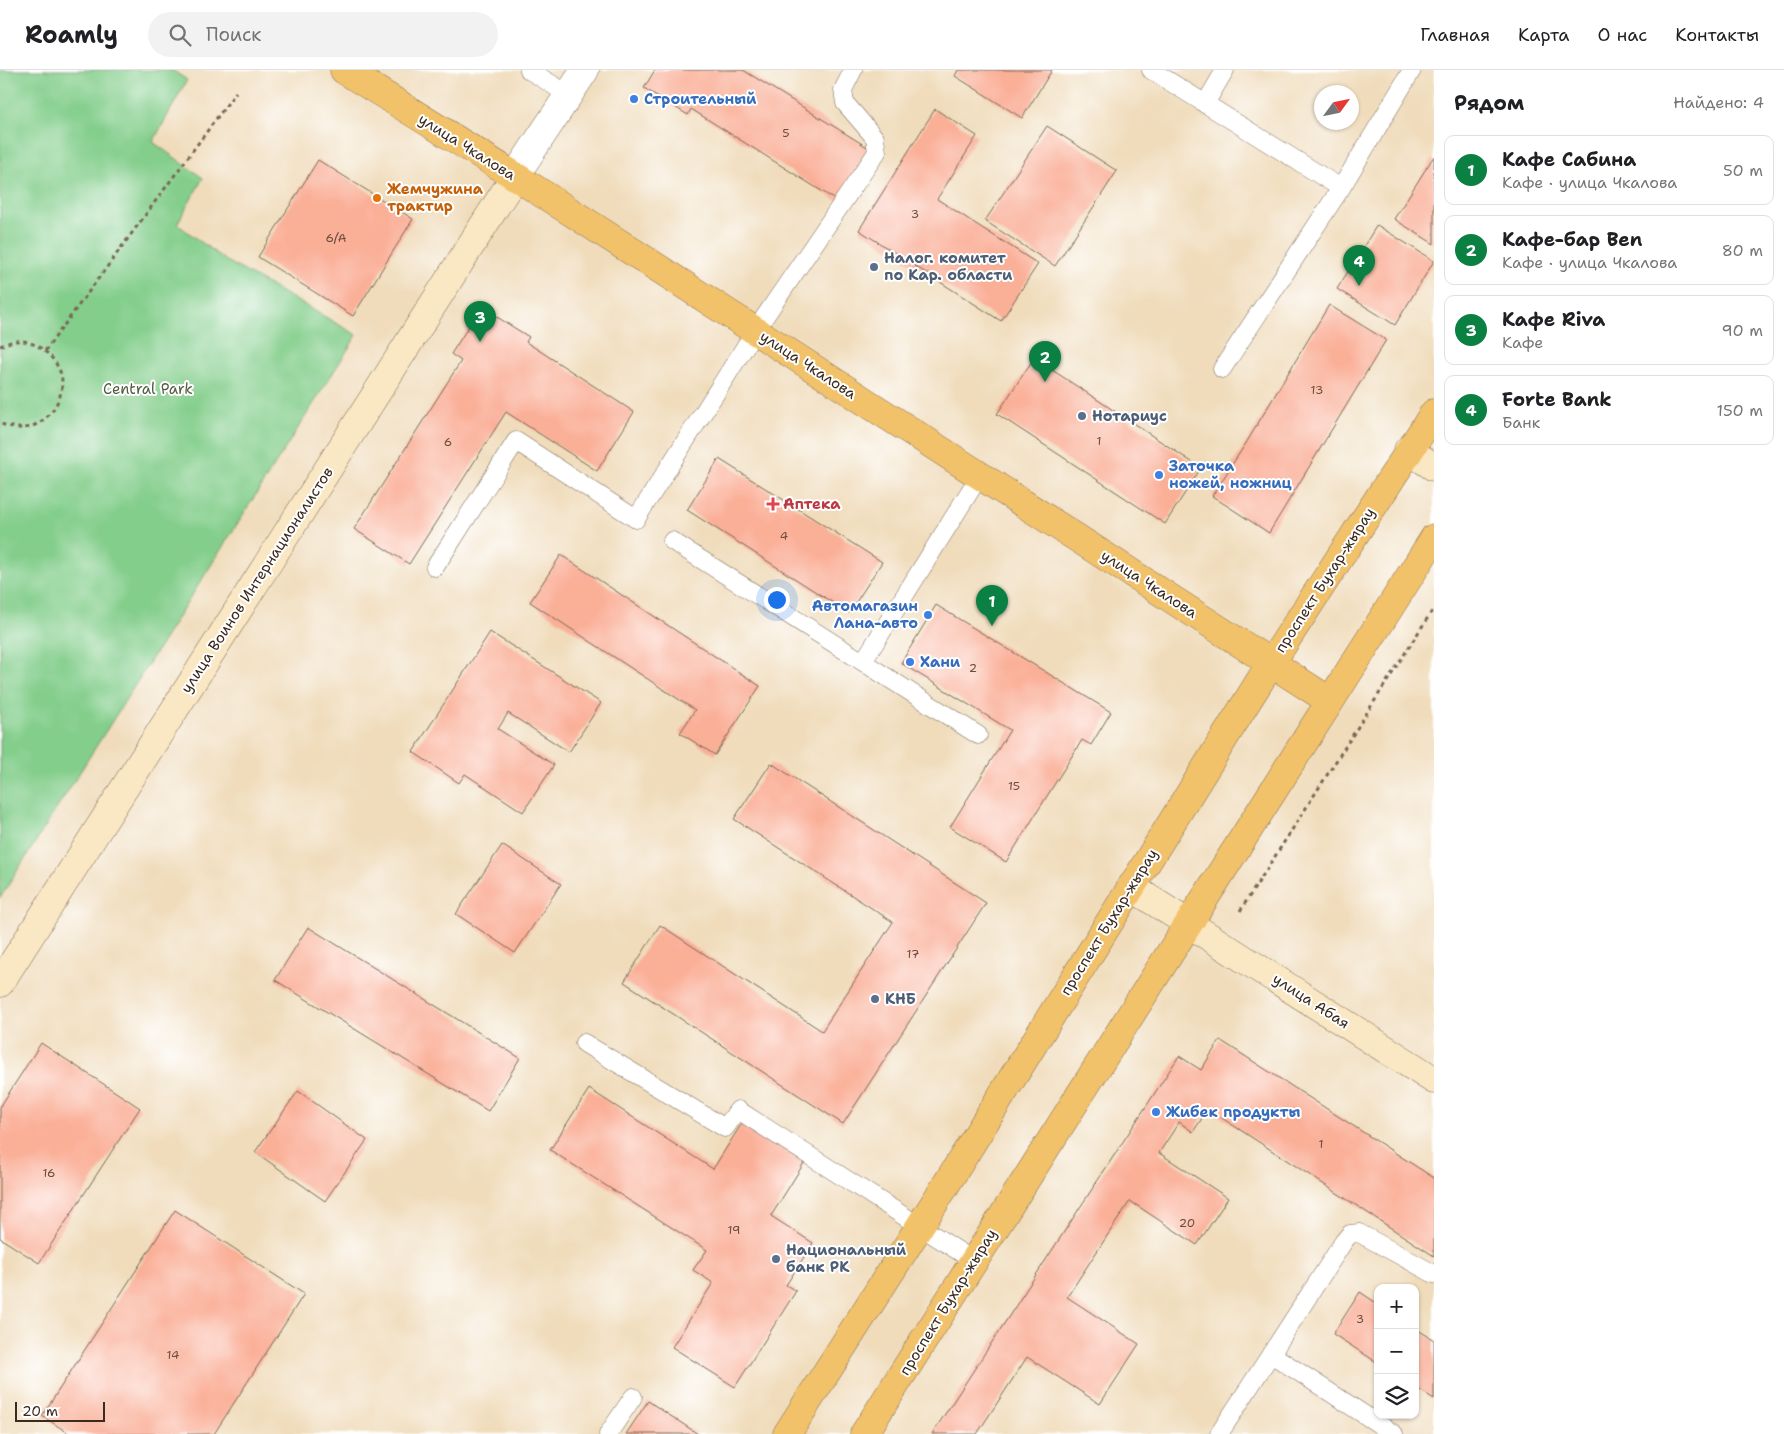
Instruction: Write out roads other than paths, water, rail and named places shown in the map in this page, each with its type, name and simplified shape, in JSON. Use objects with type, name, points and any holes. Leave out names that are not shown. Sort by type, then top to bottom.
[{"type":"main road","name":"улица Чкалова","points":[[344,70],[515,176],[1330,701]]},
{"type":"main road","name":"улица Воинов Интернационалистов","points":[[0,983],[515,176]]},
{"type":"main road","name":"проспект Бухар-жырау","points":[[787,1434],[920,1226],[1271,663],[1434,412]]},
{"type":"main road","points":[[1408,450],[1434,468]]},
{"type":"main road","name":"проспект Бухар-жырау","points":[[864,1434],[1434,538]]},
{"type":"main road","name":"улица Абая","points":[[1131,887],[1434,1080]]},
{"type":"street","points":[[515,176],[585,70]]},
{"type":"lane","points":[[530,70],[569,95]]},
{"type":"lane","points":[[435,567],[516,441],[636,519],[755,331],[877,152],[875,138],[845,104],[844,90],[853,70]]},
{"type":"lane","points":[[1151,70],[1341,188]]},
{"type":"lane","points":[[1205,104],[1225,70]]},
{"type":"lane","points":[[1222,369],[1341,188],[1412,70]]},
{"type":"lane","points":[[863,662],[980,475]]},
{"type":"lane","points":[[672,541],[978,735]]},
{"type":"lane","points":[[584,1043],[725,1128],[738,1110],[974,1260]]},
{"type":"lane","points":[[1218,1434],[1350,1234],[1358,1233],[1434,1274]]},
{"type":"lane","points":[[1272,1354],[1394,1434]]},
{"type":"lane","points":[[608,1434],[633,1397]]},
{"type":"place","name":"Строительный","points":[[634,99]]},
{"type":"place","name":"Жемчужина трактир","points":[[377,198]]},
{"type":"place","name":"Налог. комитет по Кар. области","points":[[874,267]]},
{"type":"place","name":"Forte Bank","points":[[1359,286]]},
{"type":"place","name":"Кафе Riva","points":[[480,342]]},
{"type":"place","name":"Кафе-бар Ben","points":[[1045,382]]},
{"type":"place","name":"Нотариус","points":[[1082,416]]},
{"type":"place","name":"Заточка ножей, ножниц","points":[[1159,475]]},
{"type":"place","name":"Аптека","points":[[773,504]]},
{"type":"place","name":"Автомагазин Лана-авто","points":[[928,615]]},
{"type":"place","name":"Кафе Сабина","points":[[992,626]]},
{"type":"place","name":"Хани","points":[[910,662]]},
{"type":"place","name":"КНБ","points":[[875,999]]},
{"type":"place","name":"Жибек продукты","points":[[1156,1112]]},
{"type":"place","name":"Национальный банк РК","points":[[776,1259]]},
{"type":"park label","name":"Central Park","points":[[148,389]]}]
